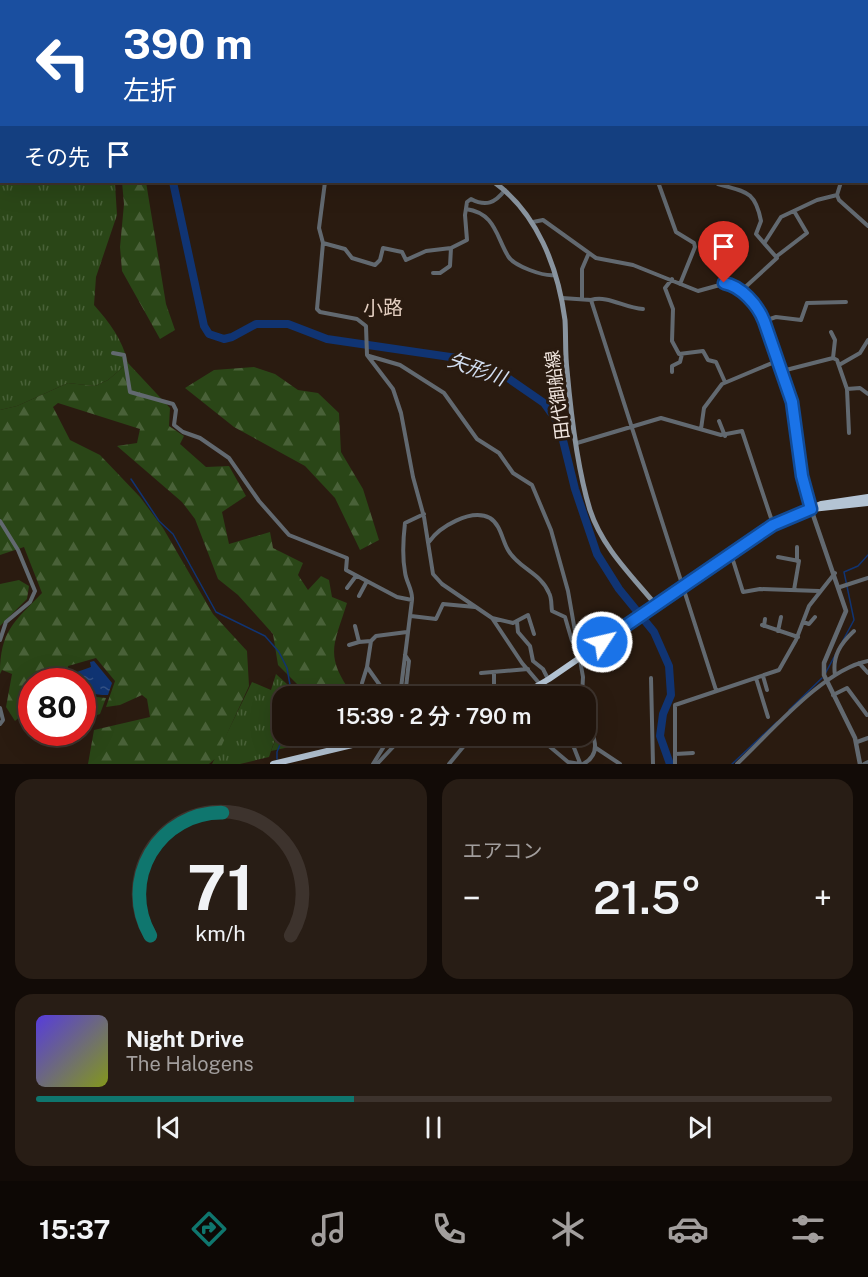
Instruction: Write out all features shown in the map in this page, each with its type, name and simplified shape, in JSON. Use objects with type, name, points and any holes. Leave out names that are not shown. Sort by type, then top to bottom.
[{"type":"highway","points":[[537,686],[654,604],[773,525],[821,504],[868,497]]},
{"type":"highway","points":[[811,509],[868,503]]},
{"type":"highway","points":[[273,764],[346,746]]},
{"type":"main road","name":"田代御船線","points":[[495,183],[505,190],[533,222],[555,274],[562,298],[567,368],[577,442],[591,511],[601,535],[654,604]]},
{"type":"street","points":[[326,183],[320,228],[323,243],[317,309],[320,312],[361,321],[368,332],[367,354],[397,397],[424,514],[431,567],[437,580],[461,594],[492,618],[542,686]]},
{"type":"street","points":[[658,183],[676,232],[694,243],[695,247],[680,284]]},
{"type":"street","points":[[717,183],[745,190],[752,196],[761,221],[756,234],[777,255]]},
{"type":"street","points":[[842,183],[837,195],[839,200],[867,222]]},
{"type":"street","points":[[323,243],[345,249],[352,258],[375,265],[380,260],[383,248],[402,252],[406,260],[426,251],[451,248],[467,240],[466,209],[470,200],[488,204],[496,200],[505,190]]},
{"type":"street","points":[[765,242],[777,221],[794,211],[837,195]]},
{"type":"street","points":[[466,209],[478,212],[492,223],[511,260],[543,276],[555,274]]},
{"type":"street","points":[[741,292],[775,261],[777,255],[807,233],[794,211]]},
{"type":"street","points":[[533,222],[543,220],[588,255],[633,264],[701,291],[727,283],[741,292],[759,310],[777,361],[783,371],[794,412],[802,476],[846,611],[824,663],[826,681],[856,742],[862,764],[868,762]]},
{"type":"street","points":[[433,273],[440,273],[450,266],[451,248]]},
{"type":"street","points":[[582,298],[583,262],[588,255]]},
{"type":"street","points":[[672,279],[665,288],[673,309],[672,340],[679,353],[703,351],[709,361],[716,362],[725,382]]},
{"type":"street","points":[[562,298],[591,300],[603,298],[620,305],[643,309]]},
{"type":"street","points":[[591,300],[716,690]]},
{"type":"street","points":[[764,321],[776,317],[801,320],[807,303],[846,302]]},
{"type":"street","points":[[831,332],[836,340],[834,358],[839,365],[847,389],[849,433]]},
{"type":"street","points":[[839,365],[860,353],[868,340]]},
{"type":"street","points":[[113,352],[124,355],[130,392],[173,404],[176,410],[174,425],[200,438],[229,458],[259,501],[290,535],[347,558],[346,570],[397,597],[411,600]]},
{"type":"street","points":[[367,354],[400,365],[444,393],[477,439],[495,450],[507,467],[532,484],[551,530],[578,644],[583,686]]},
{"type":"street","points":[[672,372],[672,366],[682,360],[682,354]]},
{"type":"street","points":[[783,371],[834,358]]},
{"type":"street","points":[[701,429],[701,416],[707,401],[725,382],[777,361]]},
{"type":"street","points":[[847,389],[860,388],[868,394]]},
{"type":"street","points":[[577,442],[661,418],[725,436],[742,431],[773,525]]},
{"type":"street","points":[[719,421],[725,436]]},
{"type":"street","points":[[401,686],[412,593],[406,578],[402,556],[405,524],[424,514]]},
{"type":"street","points":[[428,543],[444,527],[464,518],[473,515],[490,519],[504,536],[508,550],[542,581],[550,594],[552,611],[566,617],[572,641],[578,644]]},
{"type":"street","points":[[0,522],[18,550],[35,591],[30,602],[6,622],[0,640]]},
{"type":"street","points":[[794,590],[799,561],[797,561],[797,547]]},
{"type":"street","points":[[731,553],[743,592],[760,589],[819,591]]},
{"type":"street","points":[[778,557],[797,561]]},
{"type":"street","points":[[675,764],[675,705],[779,670],[798,637],[819,591],[835,572]]},
{"type":"street","points":[[347,588],[356,576]]},
{"type":"street","points":[[840,587],[868,578]]},
{"type":"street","points":[[359,596],[367,581]]},
{"type":"street","points":[[411,616],[436,619],[442,604],[475,607]]},
{"type":"street","points":[[517,622],[524,615],[528,615],[534,634]]},
{"type":"street","points":[[803,622],[809,624],[815,616]]},
{"type":"street","points":[[778,631],[781,617]]},
{"type":"street","points":[[492,618],[517,622]]},
{"type":"street","points":[[765,619],[763,626],[798,637]]},
{"type":"street","points":[[517,622],[518,632],[530,646],[533,661],[543,669],[549,679]]},
{"type":"street","points":[[355,626],[359,642]]},
{"type":"street","points":[[835,675],[834,666],[839,648],[854,631]]},
{"type":"street","points":[[349,645],[371,640],[376,636],[407,632]]},
{"type":"street","points":[[362,683],[371,640]]},
{"type":"street","points":[[405,655],[409,661],[406,686]]},
{"type":"street","points":[[738,764],[826,681],[859,663],[868,661]]},
{"type":"street","points":[[859,663],[868,673]]},
{"type":"street","points":[[367,667],[380,686]]},
{"type":"street","points":[[482,673],[528,669]]},
{"type":"street","points":[[494,672],[494,685]]},
{"type":"street","points":[[763,675],[767,690]]},
{"type":"street","points":[[651,678],[653,764]]},
{"type":"street","points":[[756,678],[768,717]]},
{"type":"street","points":[[832,695],[847,688],[867,715]]},
{"type":"street","points":[[0,708],[2,717],[0,724]]},
{"type":"street","points":[[856,742],[868,738]]},
{"type":"street","points":[[375,764],[387,746]]},
{"type":"street","points":[[449,764],[466,746]]},
{"type":"street","points":[[549,746],[568,762],[581,764],[594,755],[596,748],[620,764]]},
{"type":"street","points":[[574,746],[581,764]]},
{"type":"street","points":[[675,754],[693,753]]},
{"type":"green space","points":[[0,183],[115,184],[117,215],[96,277],[94,305],[115,332],[128,363],[108,380],[95,386],[68,383],[17,406],[0,410]]},
{"type":"green space","points":[[122,183],[146,183],[166,304],[175,330],[160,339],[122,271],[120,247],[124,204]]},
{"type":"green space","points":[[128,363],[170,408],[169,426],[184,436],[180,444],[206,467],[229,466],[246,496],[222,512],[229,544],[270,532],[273,548],[303,563],[298,575],[308,590],[321,576],[329,580],[332,597],[347,603],[334,650],[338,669],[346,686],[296,686],[297,684],[278,665],[273,634],[238,595],[218,579],[195,519],[182,502],[117,446],[137,443],[140,429],[58,403],[53,407],[70,440],[100,455],[140,497],[163,528],[213,614],[247,651],[249,686],[216,758],[209,764],[88,764],[91,746],[96,746],[96,730],[150,717],[147,699],[142,695],[120,705],[106,707],[115,681],[96,658],[68,666],[68,668],[18,668],[18,718],[15,721],[6,707],[12,674],[2,670],[0,674],[6,637],[16,620],[42,593],[24,547],[0,555],[0,410],[17,406],[68,383],[95,386],[108,380]]},
{"type":"green space","points":[[254,367],[275,374],[298,390],[318,393],[339,413],[341,452],[363,489],[379,540],[360,550],[335,498],[305,466],[234,427],[185,388],[214,370]]},
{"type":"green space","points":[[19,580],[29,586],[27,599],[0,626],[0,584]]},
{"type":"green space","points":[[276,674],[288,685],[288,686],[272,686]]},
{"type":"green space","points":[[252,682],[271,690],[272,687],[273,746],[269,757],[240,764],[212,764]]},
{"type":"green space","points":[[96,697],[106,698],[100,714],[96,715]]},
{"type":"green space","points":[[273,746],[294,746],[271,751]]},
{"type":"water","points":[[94,661],[112,683],[108,695],[96,693],[96,668],[88,668],[91,667],[90,662]]},
{"type":"waterway","name":"矢形川","points":[[173,183],[204,326],[209,334],[224,339],[256,324],[288,324],[327,339],[457,358],[505,376],[544,403],[559,424],[575,489],[597,554],[619,589],[654,632],[669,666],[671,695],[663,714],[660,736],[670,764]]},
{"type":"waterway","points":[[131,479],[159,521],[173,534],[216,612],[265,636],[279,652],[287,668],[290,686]]},
{"type":"waterway","points":[[825,674],[854,620],[844,572],[858,566],[868,555]]},
{"type":"waterway","points":[[789,710],[822,678]]},
{"type":"waterway","points":[[732,764],[777,722]]},
{"type":"waterway","points":[[277,759],[279,746]]},
{"type":"district","name":"小路","points":[[383,308]]},
{"type":"route","points":[[602,642],[654,604],[773,525],[811,509],[802,476],[792,402],[785,376],[777,361],[764,321],[759,310],[750,300],[731,284],[724,283]]}]
